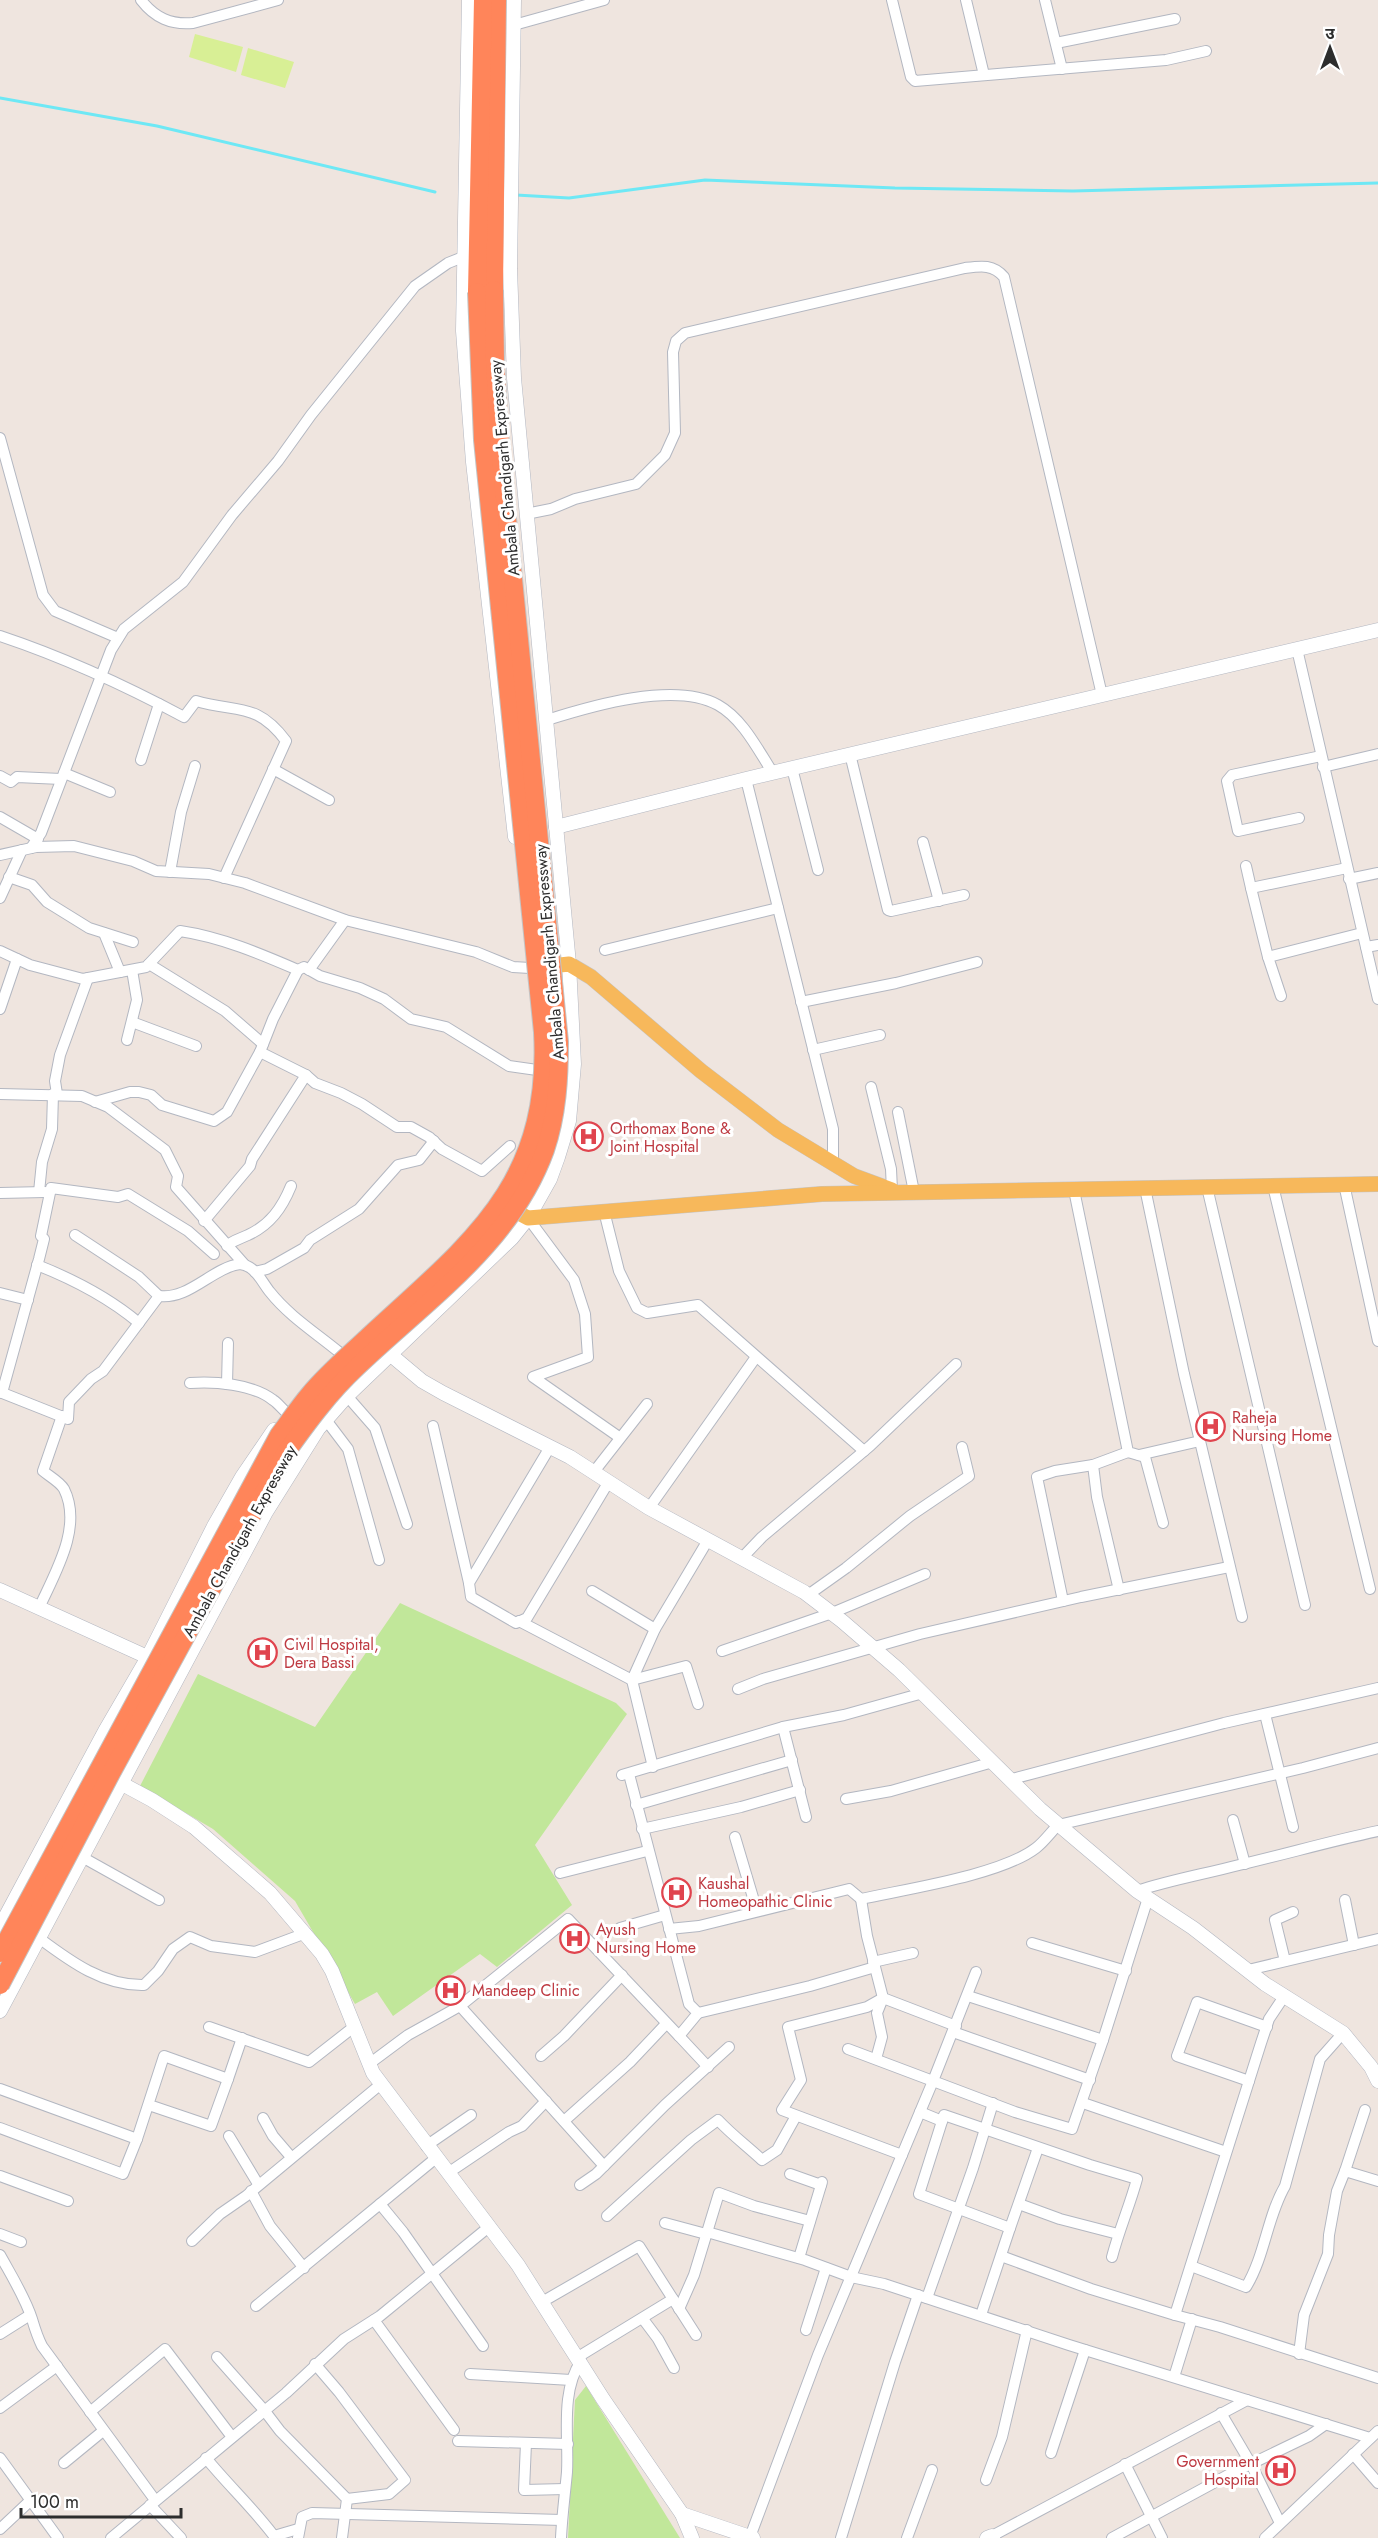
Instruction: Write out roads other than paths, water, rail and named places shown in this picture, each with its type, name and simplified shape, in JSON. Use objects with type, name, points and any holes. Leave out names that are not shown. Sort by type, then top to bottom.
[{"type":"highway","name":"Ambala Chandigarh Expressway","points":[[0,1985],[109,1777],[285,1454],[319,1407],[356,1368],[485,1250],[516,1207],[545,1149],[556,1103],[559,1042],[500,448],[495,362],[485,291],[470,257],[483,0]]},
{"type":"highway","name":"Ambala Chandigarh Expressway","points":[[0,1953],[279,1435],[317,1386],[477,1234],[513,1182],[533,1135],[542,1089],[543,1032],[483,440],[485,291],[502,269],[496,210],[497,0]]},
{"type":"main road","points":[[530,968],[569,964],[591,977],[701,1071],[778,1130],[854,1176],[902,1191]]},
{"type":"main road","points":[[493,1199],[528,1218],[822,1194],[1378,1184]]},
{"type":"street","points":[[141,0],[162,19],[183,24],[278,0]]},
{"type":"street","points":[[0,1927],[86,1766],[148,1657],[242,1477],[314,1378],[339,1352],[466,1235],[506,1177],[525,1135],[537,1070],[530,968],[474,472],[463,331],[470,257],[469,0]]},
{"type":"street","points":[[0,2011],[266,1512],[296,1461],[347,1396],[508,1242],[528,1218],[550,1179],[569,1121],[574,1064],[569,964],[502,269],[514,0]]},
{"type":"street","points":[[514,25],[604,0]]},
{"type":"street","points":[[892,0],[911,77],[915,81],[1166,60],[1206,51]]},
{"type":"street","points":[[966,0],[984,75]]},
{"type":"street","points":[[1045,0],[1062,69]]},
{"type":"street","points":[[1056,43],[1175,19]]},
{"type":"street","points":[[0,898],[9,877],[30,846],[63,776],[111,650],[124,629],[183,582],[232,515],[278,461],[311,415],[416,286],[448,263],[470,257]]},
{"type":"street","points":[[526,514],[636,484],[665,455],[675,433],[673,352],[676,341],[685,333],[965,268],[981,266],[996,268],[1004,277],[1102,695]]},
{"type":"street","points":[[0,438],[43,595],[55,611],[118,638]]},
{"type":"street","points":[[555,826],[1378,630]]},
{"type":"street","points":[[0,636],[32,647],[101,677],[184,717],[196,701],[253,711],[273,723],[286,741],[224,878]]},
{"type":"street","points":[[1297,649],[1378,999]]},
{"type":"street","points":[[547,720],[590,706],[638,698],[701,698],[719,706],[740,724],[773,773]]},
{"type":"street","points":[[141,760],[159,704]]},
{"type":"street","points":[[850,754],[888,910],[964,895]]},
{"type":"street","points":[[1299,818],[1238,831],[1227,781],[1232,775],[1378,754]]},
{"type":"street","points":[[170,872],[180,812],[195,766]]},
{"type":"street","points":[[792,768],[818,870]]},
{"type":"street","points":[[273,769],[329,800]]},
{"type":"street","points":[[0,776],[11,782],[17,777],[63,776],[111,792]]},
{"type":"street","points":[[746,779],[833,1129],[833,1163]]},
{"type":"street","points":[[0,817],[30,846]]},
{"type":"street","points":[[923,842],[939,901]]},
{"type":"street","points":[[0,855],[30,846],[74,846],[133,861],[156,871],[209,874],[245,883],[345,920],[476,952],[513,967],[530,968]]},
{"type":"street","points":[[1246,866],[1268,957],[1281,996]]},
{"type":"street","points":[[521,874],[560,870]]},
{"type":"street","points":[[1251,888],[1348,874],[1378,873]]},
{"type":"street","points":[[9,877],[32,885],[47,902],[89,928],[133,942]]},
{"type":"street","points":[[605,950],[778,908]]},
{"type":"street","points":[[95,1102],[139,1092],[151,1095],[162,1105],[201,1119],[214,1121],[227,1112],[261,1048],[273,1018],[304,970],[345,920]]},
{"type":"street","points":[[0,951],[62,976],[83,979],[132,970],[150,964],[180,930],[249,949],[384,999],[411,1018],[447,1027],[509,1066],[537,1070]]},
{"type":"street","points":[[104,933],[120,972]]},
{"type":"street","points":[[1268,957],[1362,933]]},
{"type":"street","points":[[1366,947],[1378,945]]},
{"type":"street","points":[[0,1009],[17,959]]},
{"type":"street","points":[[801,1002],[977,962]]},
{"type":"street","points":[[150,964],[225,1011],[261,1048],[306,1075],[315,1083],[363,1104],[397,1127],[411,1127],[434,1141],[442,1149],[482,1171],[510,1146]]},
{"type":"street","points":[[127,1040],[137,1000],[132,970]]},
{"type":"street","points":[[39,1192],[42,1162],[52,1129],[55,1081],[60,1055],[88,978]]},
{"type":"street","points":[[132,1022],[196,1046]]},
{"type":"street","points":[[813,1050],[880,1035]]},
{"type":"street","points":[[204,1221],[250,1166],[252,1159],[306,1075]]},
{"type":"street","points":[[871,1087],[891,1169],[902,1191]]},
{"type":"street","points":[[0,1094],[82,1096],[108,1107],[165,1150],[178,1176],[176,1187],[204,1221],[244,1264],[255,1272],[275,1298],[339,1352]]},
{"type":"street","points":[[898,1112],[902,1191]]},
{"type":"street","points":[[255,1272],[267,1269],[304,1248],[310,1240],[359,1209],[398,1165],[419,1160],[434,1141]]},
{"type":"street","points":[[1344,1184],[1378,1341]]},
{"type":"street","points":[[227,1246],[233,1240],[247,1236],[268,1223],[282,1207],[291,1186]]},
{"type":"street","points":[[1273,1186],[1370,1589]]},
{"type":"street","points":[[1207,1187],[1305,1605]]},
{"type":"street","points":[[159,1296],[103,1371],[69,1402],[68,1419],[1,1393],[44,1239],[41,1236],[42,1225],[51,1188],[118,1197],[128,1194],[188,1231],[214,1254]]},
{"type":"street","points":[[1145,1188],[1200,1441],[1242,1617]]},
{"type":"street","points":[[1074,1190],[1133,1453]]},
{"type":"street","points":[[0,1193],[50,1192]]},
{"type":"street","points":[[604,1211],[619,1271],[637,1308],[647,1313],[698,1305],[864,1451]]},
{"type":"street","points":[[528,1218],[574,1280],[585,1314],[588,1357],[533,1377],[619,1437]]},
{"type":"street","points":[[75,1235],[139,1277],[159,1296],[167,1297],[185,1291],[236,1264],[244,1264]]},
{"type":"street","points":[[37,1265],[108,1299],[139,1323]]},
{"type":"street","points":[[0,1293],[28,1300]]},
{"type":"street","points":[[363,1330],[390,1355],[443,1393],[550,1447],[649,1508],[808,1595],[873,1647],[1058,1825],[1142,1895],[1193,1928],[1248,1970],[1342,2033],[1371,2067],[1378,2081]]},
{"type":"street","points":[[227,1384],[228,1343]]},
{"type":"street","points":[[649,1508],[756,1357]]},
{"type":"street","points":[[741,1559],[762,1537],[864,1451],[957,1364]]},
{"type":"street","points":[[190,1383],[213,1381],[227,1384],[272,1399],[287,1413]]},
{"type":"street","points":[[347,1396],[375,1428],[407,1524]]},
{"type":"street","points":[[593,1473],[647,1404]]},
{"type":"street","points":[[39,1608],[58,1566],[72,1519],[63,1488],[43,1471],[62,1416]]},
{"type":"street","points":[[326,1420],[348,1449],[379,1560]]},
{"type":"street","points":[[433,1426],[471,1597],[516,1623],[527,1618],[608,1483]]},
{"type":"street","points":[[1063,1601],[1037,1477],[1055,1471],[1093,1465],[1133,1453],[1200,1441]]},
{"type":"street","points":[[469,1583],[550,1447]]},
{"type":"street","points":[[808,1595],[846,1568],[910,1516],[969,1476],[962,1447]]},
{"type":"street","points":[[1133,1453],[1145,1457],[1163,1523]]},
{"type":"street","points":[[1093,1465],[1119,1590]]},
{"type":"street","points":[[653,1767],[632,1680],[655,1629],[708,1540]]},
{"type":"street","points":[[738,1689],[763,1679],[920,1634],[1063,1601],[1229,1567]]},
{"type":"street","points":[[722,1651],[832,1613],[925,1574]]},
{"type":"street","points":[[0,1590],[148,1657],[179,1675]]},
{"type":"street","points":[[592,1591],[655,1629]]},
{"type":"street","points":[[519,1621],[632,1680],[686,1666],[699,1704]]},
{"type":"street","points":[[1012,1779],[1265,1714],[1378,1688]]},
{"type":"street","points":[[698,2013],[689,2004],[636,1805],[625,1774],[783,1727],[844,1715],[922,1693]]},
{"type":"street","points":[[1265,1714],[1293,1827]]},
{"type":"street","points":[[783,1727],[806,1817]]},
{"type":"street","points":[[861,1899],[980,1872],[1036,1848],[1058,1825],[1378,1748]]},
{"type":"street","points":[[636,1805],[792,1760]]},
{"type":"street","points":[[846,1799],[891,1791],[993,1762]]},
{"type":"street","points":[[86,1766],[122,1783],[194,1827],[270,1893],[306,1933],[332,1971],[369,2064],[381,2085],[490,2226],[580,2359],[603,2399],[682,2514],[692,2538]]},
{"type":"street","points":[[642,1829],[741,1807],[800,1790]]},
{"type":"street","points":[[1233,1820],[1245,1864]]},
{"type":"street","points":[[848,2049],[993,2103],[1072,2129],[1083,2103],[1126,1971],[1142,1895],[1162,1882],[1378,1831]]},
{"type":"street","points":[[735,1837],[758,1911]]},
{"type":"street","points":[[560,1873],[647,1851]]},
{"type":"street","points":[[82,1857],[159,1900]]},
{"type":"street","points":[[669,1929],[699,1926],[849,1889],[861,1899],[883,1998],[877,2013],[882,2037],[876,2059]]},
{"type":"street","points":[[1345,1900],[1354,1945]]},
{"type":"street","points":[[1284,1961],[1275,1920],[1293,1912]]},
{"type":"street","points":[[620,1928],[665,1915]]},
{"type":"street","points":[[369,2064],[408,2035],[460,2006],[568,1919],[708,2067]]},
{"type":"street","points":[[39,1938],[66,1958],[124,1986],[144,1985],[158,1971],[172,1949],[190,1937],[211,1946],[255,1952],[306,1933]]},
{"type":"street","points":[[1248,1970],[1378,1939]]},
{"type":"street","points":[[1032,1943],[1126,1971]]},
{"type":"street","points":[[679,2036],[698,2013],[810,1986],[913,1953]]},
{"type":"street","points":[[682,2514],[752,2537],[818,2355],[933,2081],[976,1972]]},
{"type":"street","points":[[541,2056],[564,2036],[622,1975]]},
{"type":"street","points":[[1175,2315],[1267,2027],[1285,1995]]},
{"type":"street","points":[[968,1996],[1103,2040]]},
{"type":"street","points":[[883,1998],[954,2029],[1090,2080]]},
{"type":"street","points":[[883,1998],[867,2007],[788,2027],[801,2080],[782,2110],[902,2155]]},
{"type":"street","points":[[1249,2081],[1177,2056],[1197,2002],[1267,2027]]},
{"type":"street","points":[[460,2006],[604,2166]]},
{"type":"street","points":[[564,2121],[630,2062],[666,2024]]},
{"type":"street","points":[[209,2027],[309,2062],[355,2026]]},
{"type":"street","points":[[1191,2266],[1246,2287],[1261,2252],[1277,2199],[1285,2186],[1320,2060],[1342,2033]]},
{"type":"street","points":[[149,2105],[211,2126],[242,2038]]},
{"type":"street","points":[[580,2185],[604,2166],[665,2105],[729,2047]]},
{"type":"street","points":[[0,2128],[123,2174],[149,2105],[164,2056],[228,2079]]},
{"type":"street","points":[[192,2241],[220,2214],[381,2085]]},
{"type":"street","points":[[0,2089],[137,2139]]},
{"type":"street","points":[[448,2173],[509,2132],[522,2126],[546,2101]]},
{"type":"street","points":[[841,2538],[895,2362],[958,2208],[993,2103]]},
{"type":"street","points":[[1083,2103],[1226,2152]]},
{"type":"street","points":[[1299,2354],[1304,2315],[1328,2254],[1337,2191],[1365,2109]]},
{"type":"street","points":[[920,2112],[942,2121]]},
{"type":"street","points":[[426,2146],[471,2115]]},
{"type":"street","points":[[1010,2228],[919,2194],[944,2115],[1137,2179],[1112,2257]]},
{"type":"street","points":[[607,2216],[691,2140],[718,2120],[741,2145],[747,2147],[762,2160],[777,2150],[796,2116]]},
{"type":"street","points":[[263,2118],[273,2136],[291,2157]]},
{"type":"street","points":[[230,2136],[270,2226],[304,2268]]},
{"type":"street","points":[[981,2315],[1038,2148]]},
{"type":"street","points":[[256,2306],[436,2158]]},
{"type":"street","points":[[1345,2171],[1378,2181]]},
{"type":"street","points":[[790,2174],[822,2184],[799,2258]]},
{"type":"street","points":[[0,2176],[68,2201]]},
{"type":"street","points":[[680,2309],[694,2276],[719,2193],[754,2206],[810,2221]]},
{"type":"street","points":[[380,2204],[483,2346]]},
{"type":"street","points":[[1019,2204],[1118,2235]]},
{"type":"street","points":[[665,2223],[799,2258],[851,2277],[981,2315],[1085,2350],[1326,2424],[1347,2433],[1374,2434]]},
{"type":"street","points":[[111,2538],[264,2410],[344,2339],[374,2320],[490,2226]]},
{"type":"street","points":[[0,2234],[21,2242]]},
{"type":"street","points":[[542,2302],[639,2246],[696,2335]]},
{"type":"street","points":[[0,2255],[30,2315],[34,2332],[153,2502],[181,2538]]},
{"type":"street","points":[[1001,2256],[1175,2315],[1378,2378]]},
{"type":"street","points":[[806,2330],[825,2268]]},
{"type":"street","points":[[561,2538],[568,2444],[568,2408],[571,2380],[580,2359],[673,2299]]},
{"type":"street","points":[[0,2334],[30,2315]]},
{"type":"street","points":[[643,2319],[674,2368]]},
{"type":"street","points":[[1174,2377],[1192,2319]]},
{"type":"street","points":[[374,2320],[456,2436],[526,2443],[568,2444]]},
{"type":"street","points":[[986,2480],[1002,2437],[1027,2330]]},
{"type":"street","points":[[90,2412],[165,2349],[232,2437]]},
{"type":"street","points":[[1051,2453],[1085,2350]]},
{"type":"street","points":[[217,2357],[280,2431],[347,2499]]},
{"type":"street","points":[[315,2364],[405,2480],[389,2494],[347,2499]]},
{"type":"street","points":[[0,2408],[57,2366]]},
{"type":"street","points":[[470,2374],[571,2380]]},
{"type":"street","points":[[990,2537],[1247,2400]]},
{"type":"street","points":[[1221,2413],[1251,2464],[1280,2523]]},
{"type":"street","points":[[1112,2538],[1251,2464],[1309,2436],[1326,2424]]},
{"type":"street","points":[[64,2463],[103,2431]]},
{"type":"street","points":[[1265,2538],[1374,2434]]},
{"type":"street","points":[[526,2443],[524,2490],[565,2489]]},
{"type":"street","points":[[1353,2454],[1378,2483]]},
{"type":"street","points":[[0,2458],[58,2538]]},
{"type":"street","points":[[206,2458],[234,2492],[253,2507],[274,2536],[298,2534],[302,2517],[312,2513],[562,2520]]},
{"type":"street","points":[[1125,2464],[1162,2538]]},
{"type":"street","points":[[907,2538],[932,2470]]},
{"type":"street","points":[[342,2538],[347,2499]]},
{"type":"street","points":[[0,2529],[31,2500]]},
{"type":"waterway","points":[[0,98],[157,126],[435,192]]},
{"type":"waterway","points":[[516,195],[569,198],[705,180],[895,188],[1073,191],[1378,183]]},
{"type":"place","name":"Orthomax Bone & Joint Hospital","points":[[589,1137]]},
{"type":"place","name":"Raheja Nursing Home","points":[[1211,1426]]},
{"type":"place","name":"Civil Hospital, Dera Bassi","points":[[263,1653]]},
{"type":"place","name":"Kaushal Homeopathic Clinic","points":[[677,1892]]},
{"type":"place","name":"Ayush Nursing Home","points":[[575,1938]]},
{"type":"place","name":"Mandeep Clinic","points":[[451,1990]]},
{"type":"place","name":"Government Hospital","points":[[1280,2470]]}]
